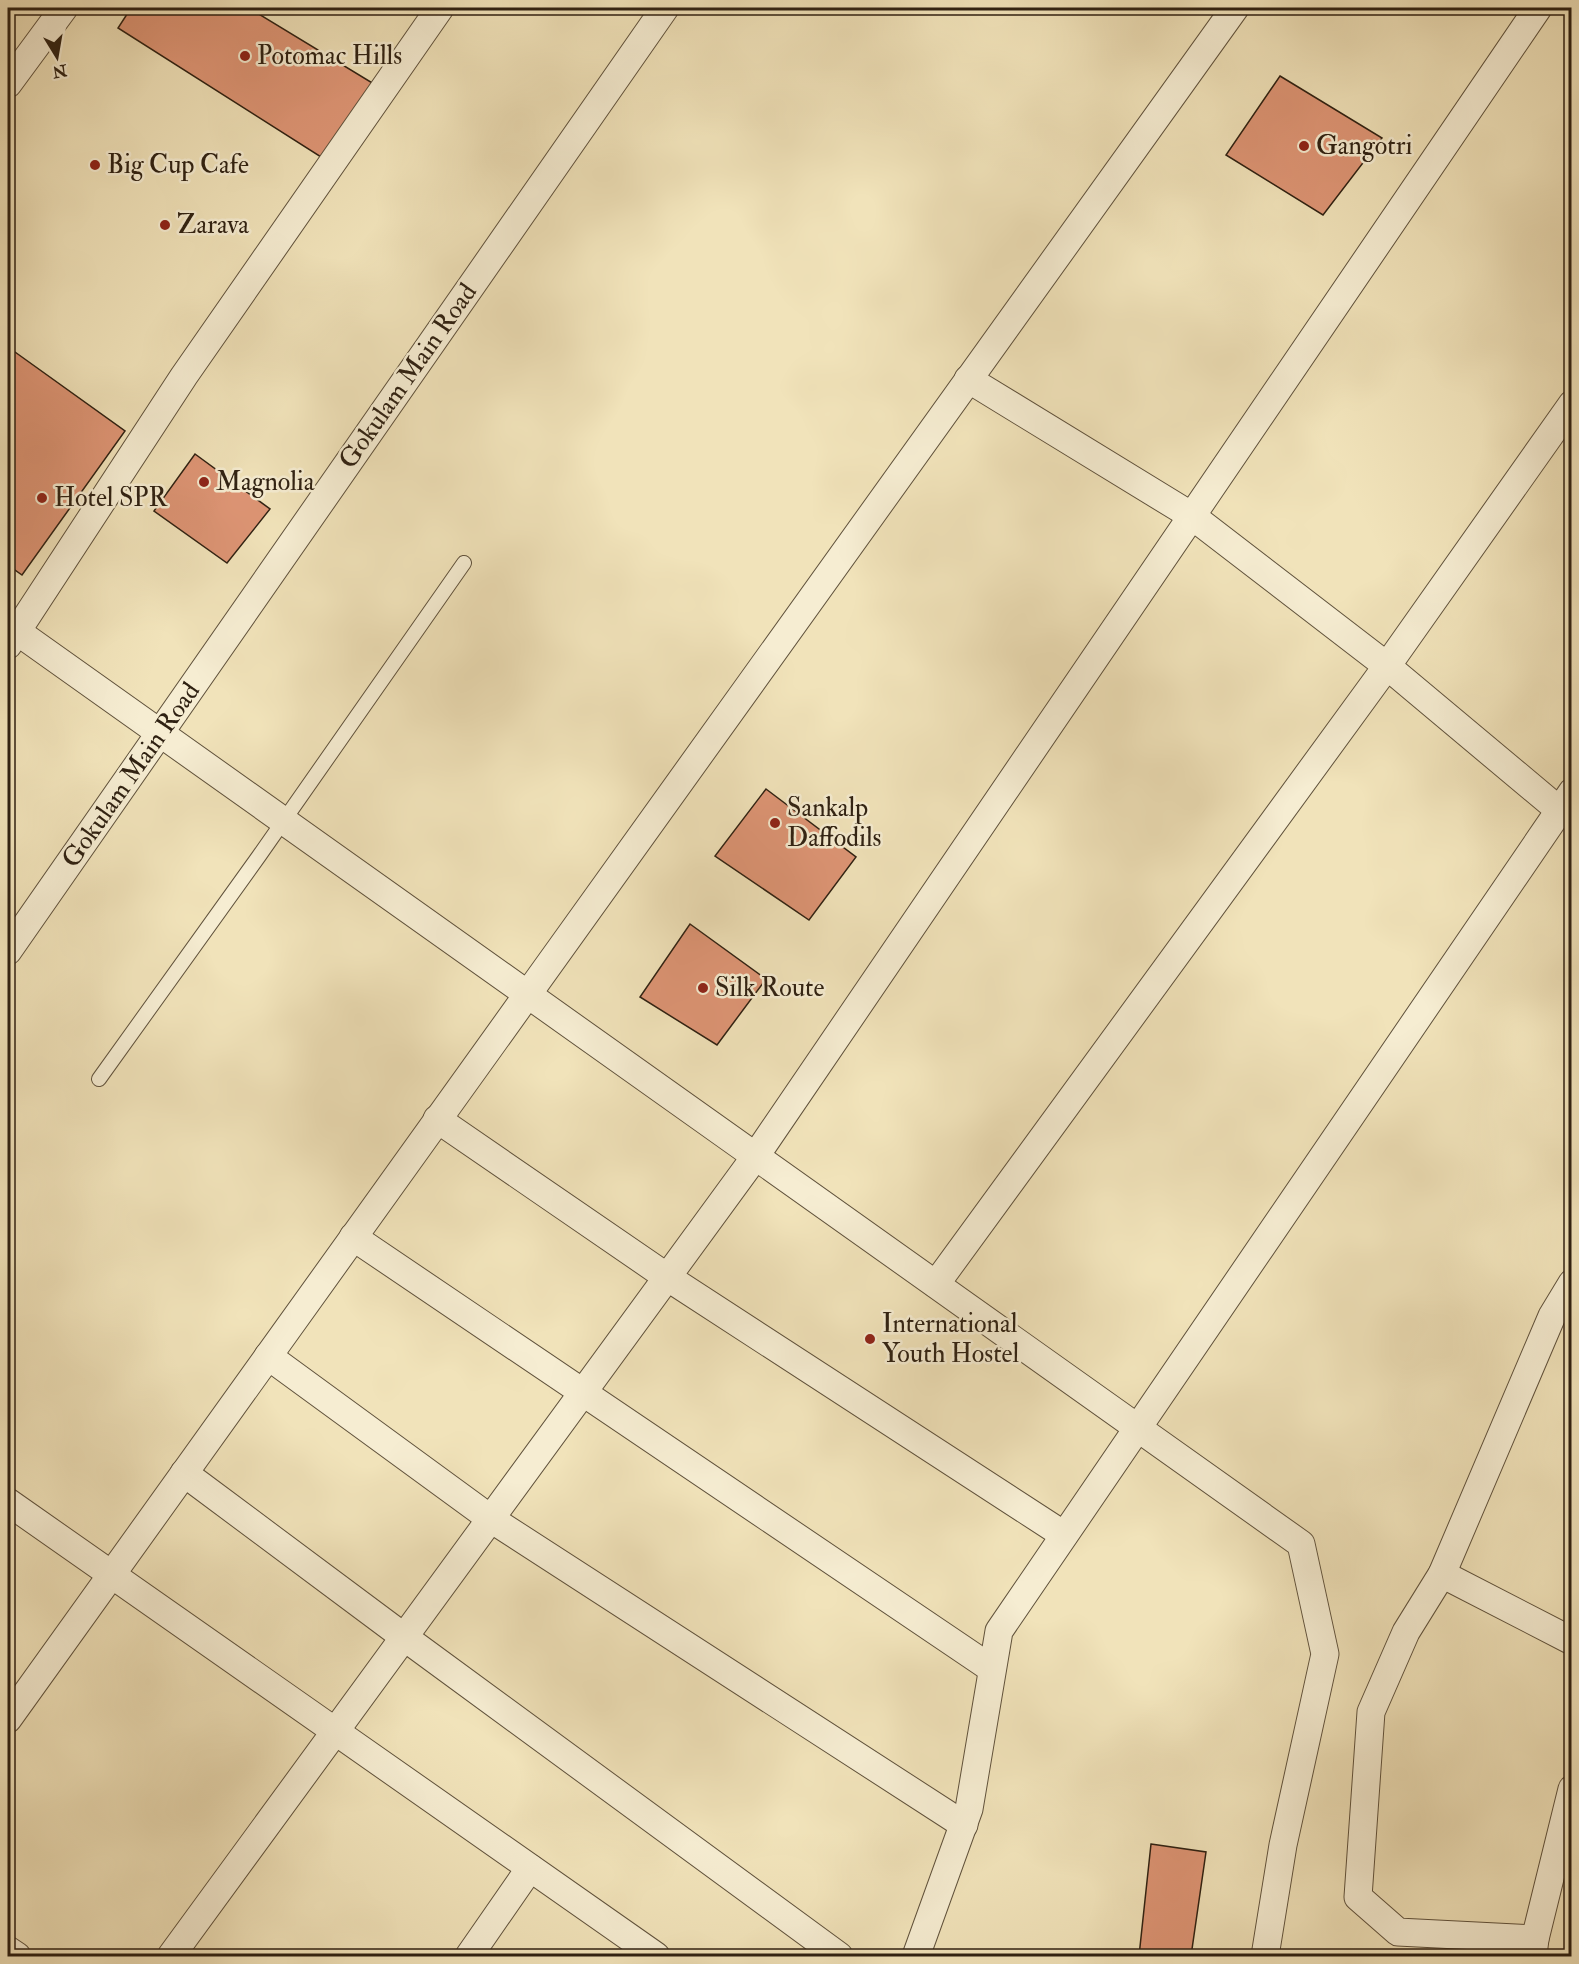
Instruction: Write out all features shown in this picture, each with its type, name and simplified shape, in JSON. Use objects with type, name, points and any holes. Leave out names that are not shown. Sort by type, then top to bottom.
[{"type":"street","points":[[8,84],[64,8]]},
{"type":"street","points":[[440,8],[184,376],[11,634],[160,734],[1301,1544],[1325,1654],[1283,1845],[1265,1956]]},
{"type":"street","name":"Gokulam Main Road","points":[[8,951],[665,8]]},
{"type":"street","points":[[8,1719],[1235,8]]},
{"type":"street","points":[[171,1956],[755,1157],[1538,8]]},
{"type":"street","points":[[916,1956],[969,1809],[999,1631],[1565,801],[1192,516],[968,379]]},
{"type":"street","points":[[936,1284],[1387,666],[1572,404]]},
{"type":"street","points":[[438,1119],[667,1277],[1064,1535]]},
{"type":"street","points":[[353,1237],[992,1669]]},
{"type":"street","points":[[1572,1283],[1552,1316],[1442,1574],[1406,1632],[1371,1712],[1358,1897],[1398,1932],[1534,1948],[1572,1789]]},
{"type":"street","points":[[268,1356],[491,1519],[964,1825]]},
{"type":"street","points":[[184,1473],[839,1956]]},
{"type":"street","points":[[8,1502],[656,1956]]},
{"type":"street","points":[[1442,1574],[1572,1641]]},
{"type":"street","points":[[469,1956],[530,1868]]},
{"type":"street","points":[[8,1950],[17,1956]]},
{"type":"lane","points":[[99,1079],[465,564]]},
{"type":"building","name":"Potomac Hills","points":[[131,8],[249,8],[374,84],[321,157],[118,28]]},
{"type":"building","name":"Gangotri","points":[[1280,76],[1382,138],[1323,215],[1226,155]]},
{"type":"building","name":"Hotel SPR","points":[[8,347],[125,431],[22,575],[8,565]]},
{"type":"building","name":"Magnolia","points":[[195,454],[270,509],[227,563],[154,511]]},
{"type":"building","name":"Sankalp Daffodils","points":[[766,789],[856,857],[809,920],[715,856]]},
{"type":"building","name":"Silk Route","points":[[690,924],[766,979],[717,1045],[640,997]]},
{"type":"building","points":[[1151,1844],[1206,1852],[1191,1956],[1139,1956]]},
{"type":"place","name":"Potomac Hills","points":[[245,56]]},
{"type":"place","name":"Gangotri","points":[[1304,146]]},
{"type":"place","name":"Big Cup Cafe","points":[[95,165]]},
{"type":"place","name":"Zarava","points":[[165,225]]},
{"type":"place","name":"Magnolia","points":[[204,482]]},
{"type":"place","name":"Hotel SPR","points":[[42,498]]},
{"type":"place","name":"Sankalp Daffodils","points":[[775,823]]},
{"type":"place","name":"Silk Route","points":[[703,988]]},
{"type":"place","name":"International Youth Hostel","points":[[870,1339]]}]
